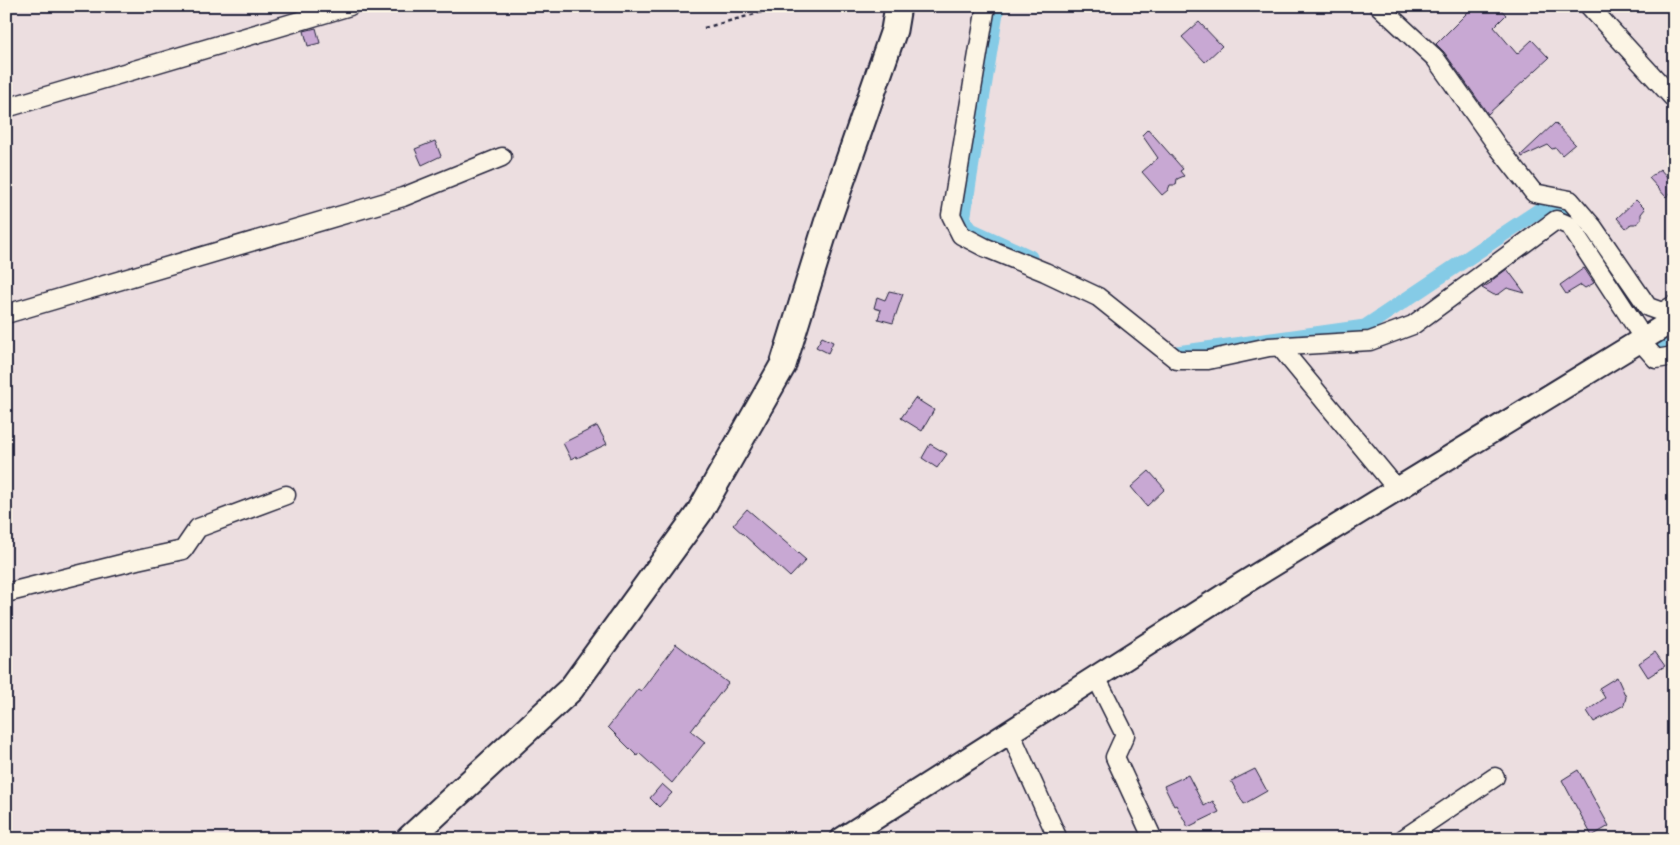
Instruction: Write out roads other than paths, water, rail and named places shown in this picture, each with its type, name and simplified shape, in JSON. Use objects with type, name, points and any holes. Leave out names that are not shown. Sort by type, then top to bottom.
[{"type":"main road","points":[[409,839],[571,689],[699,512],[783,365],[828,220],[894,30],[898,6]]},
{"type":"street","points":[[6,108],[350,6]]},
{"type":"street","points":[[986,6],[951,215],[960,234],[984,247],[1045,272],[1098,297],[1176,360],[1208,360],[1269,347],[1370,341],[1413,325],[1556,220],[1570,226],[1656,359],[1674,356]]},
{"type":"street","points":[[1379,6],[1435,58],[1498,147],[1534,193],[1570,200],[1592,227],[1648,307],[1662,312],[1674,305]]},
{"type":"street","points":[[1588,6],[1674,99]]},
{"type":"street","points":[[6,314],[403,197],[502,157]]},
{"type":"street","points":[[842,839],[1242,584],[1674,320]]},
{"type":"street","points":[[1280,346],[1398,490]]},
{"type":"street","points":[[6,593],[184,550],[198,528],[286,495]]},
{"type":"street","points":[[1096,677],[1126,735],[1115,757],[1153,839]]},
{"type":"street","points":[[1010,732],[1058,839]]},
{"type":"street","points":[[1403,839],[1495,777]]},
{"type":"waterway","points":[[997,6],[963,220],[971,230],[1030,257]]},
{"type":"waterway","points":[[1170,354],[1365,327],[1556,199],[1578,231]]},
{"type":"waterway","points":[[1651,340],[1658,351],[1674,345]]}]
